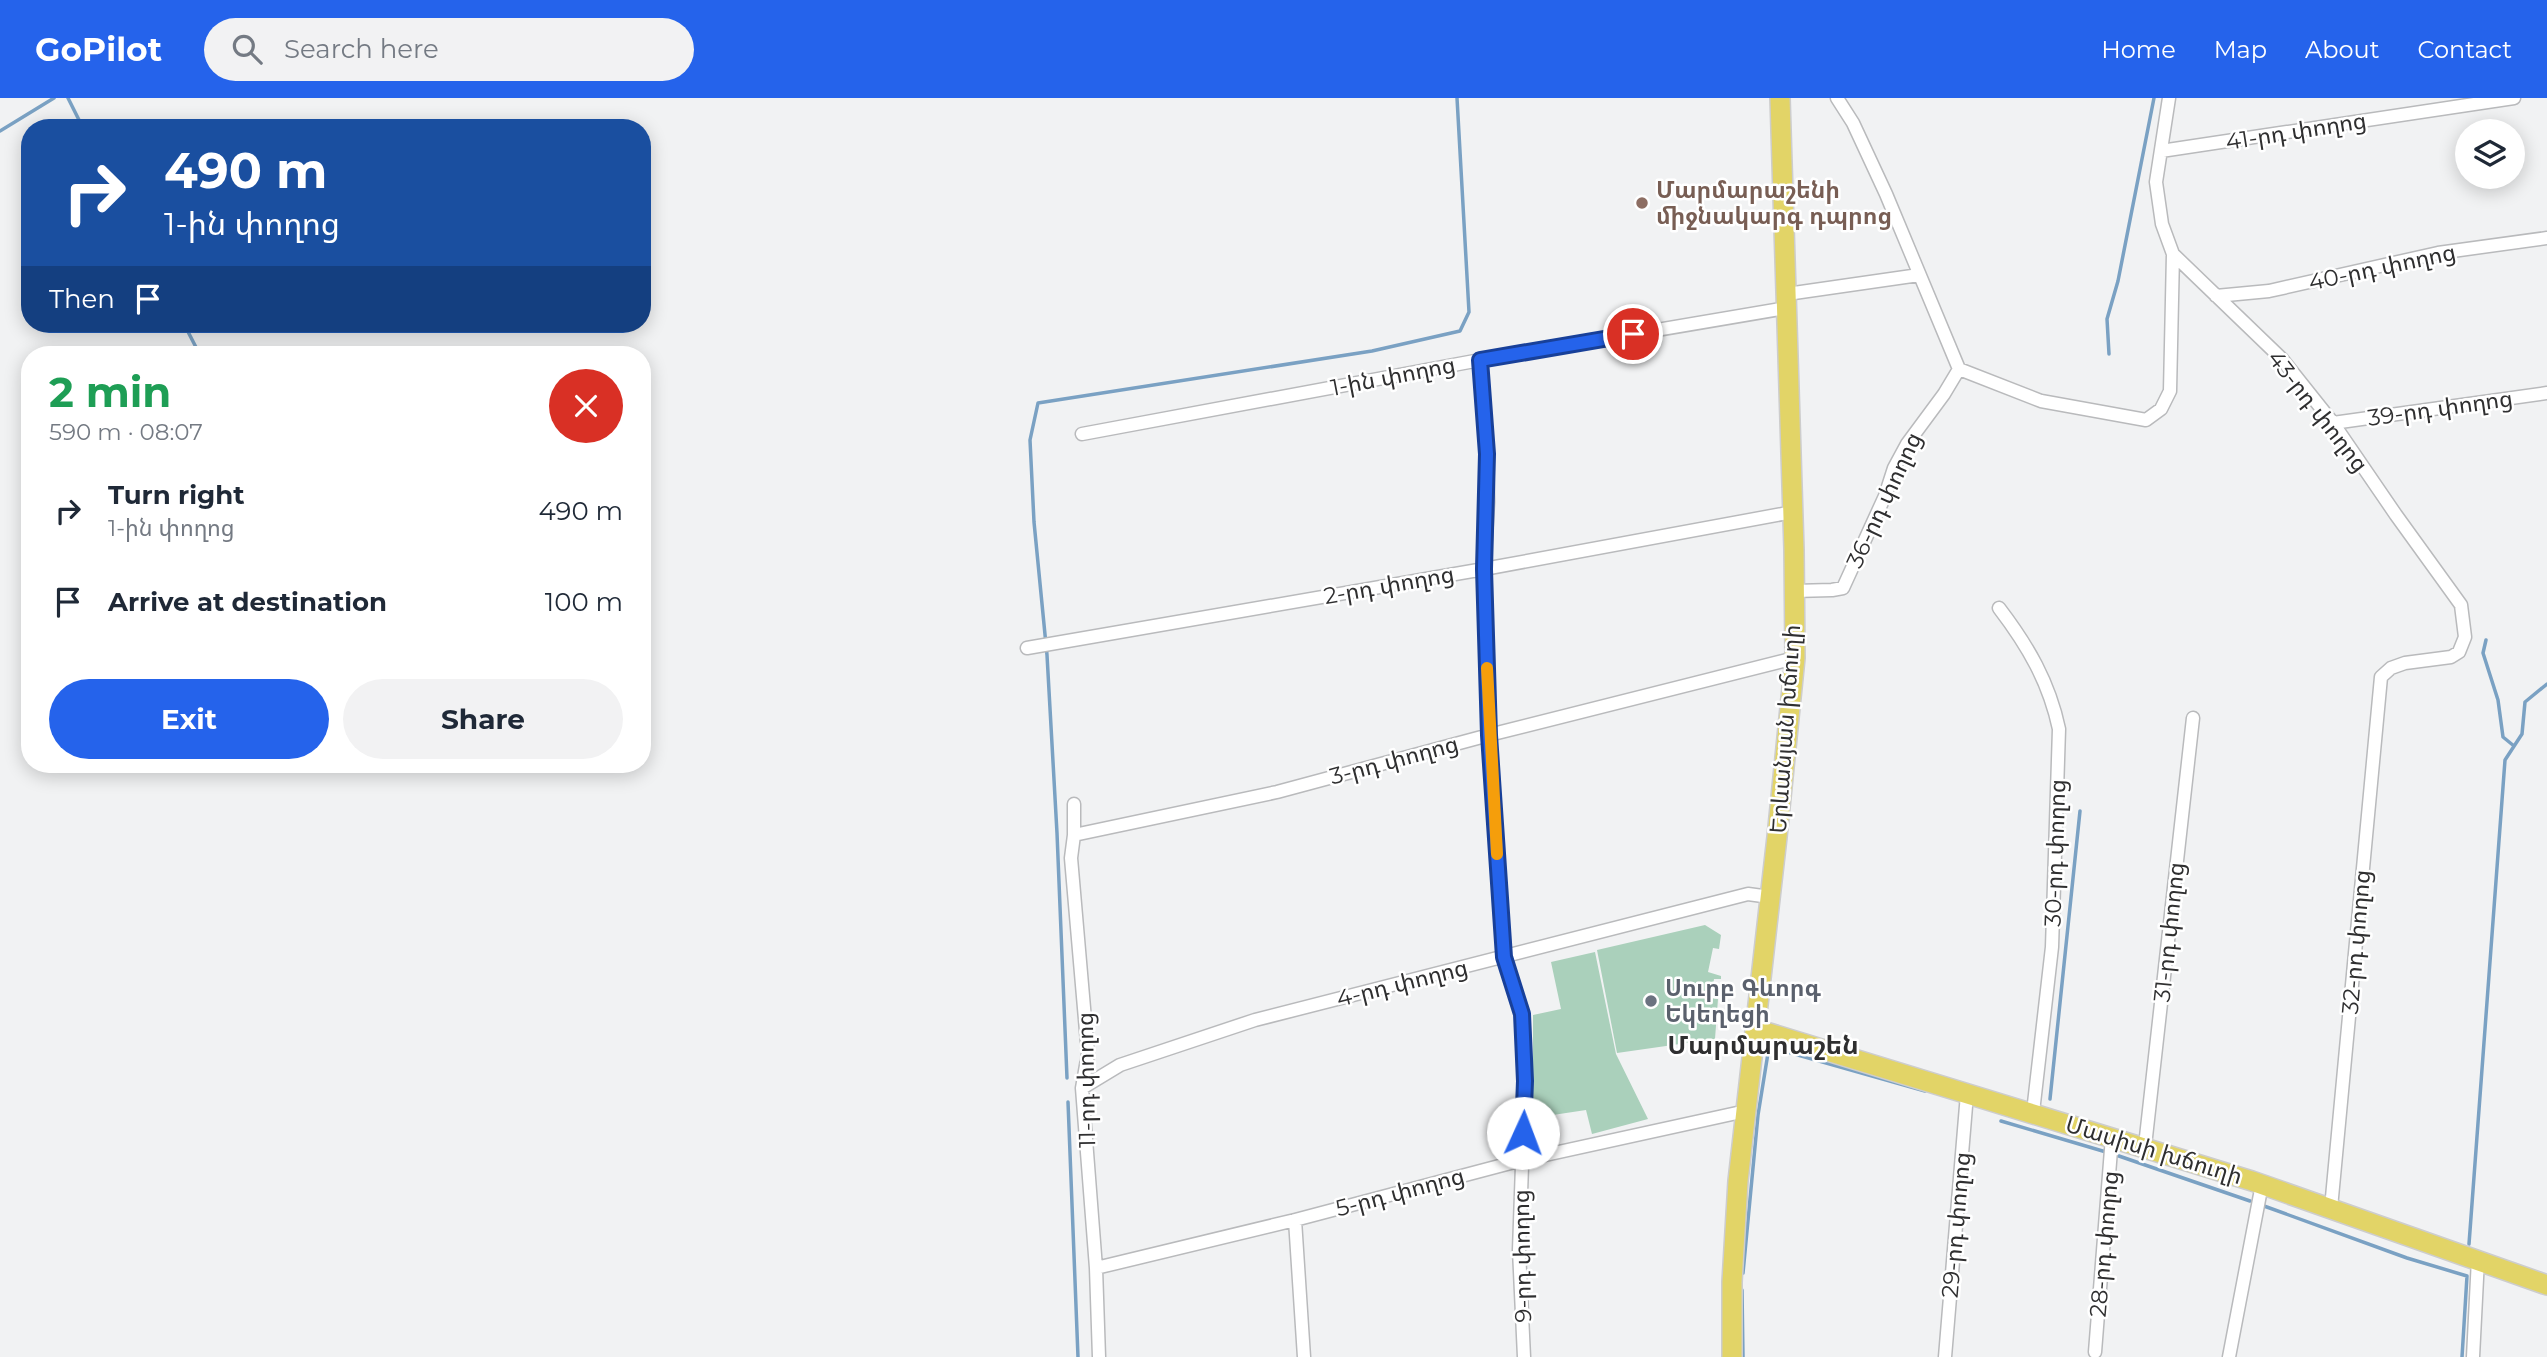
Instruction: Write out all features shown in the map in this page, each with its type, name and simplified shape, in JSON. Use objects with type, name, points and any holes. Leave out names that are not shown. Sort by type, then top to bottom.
[{"type":"main road","name":"Երևանյան խճուղի","points":[[1732,1357],[1733,1247],[1795,659],[1780,98]]},
{"type":"main road","name":"Մասիսի խճուղի","points":[[1756,1029],[2145,1146],[2262,1184],[2547,1285]]},
{"type":"street","points":[[1837,98],[1853,123],[1886,194],[1959,369],[2041,401],[2146,420],[2161,409],[2170,391],[2174,254]]},
{"type":"street","name":"43-րդ փողոց","points":[[2169,98],[2156,182],[2162,223],[2174,254],[2282,359],[2333,423],[2461,604],[2465,637],[2459,652],[2451,657],[2405,663],[2391,668],[2381,677]]},
{"type":"street","name":"41-րդ փողոց","points":[[2161,150],[2514,98]]},
{"type":"street","name":"40-րդ փողոց","points":[[2217,296],[2269,291],[2438,253],[2547,238]]},
{"type":"street","name":"1-ին փողոց","points":[[1082,434],[1919,275]]},
{"type":"street","name":"9-րդ փողոց","points":[[1480,360],[1487,454],[1484,569],[1489,735],[1504,957],[1522,1014],[1525,1081],[1519,1250],[1524,1357]]},
{"type":"street","name":"36-րդ փողոց","points":[[1794,591],[1843,587],[1885,496],[1894,468],[1918,427],[1944,394],[1959,369]]},
{"type":"street","name":"39-րդ փողոց","points":[[2333,423],[2547,393]]},
{"type":"street","name":"2-րդ փողոց","points":[[1027,648],[1484,569],[1793,512]]},
{"type":"street","name":"30-րդ փողոց","points":[[1999,608],[2020,635],[2037,665],[2053,699],[2059,729],[2052,947],[2033,1112]]},
{"type":"street","name":"3-րդ փողոց","points":[[1074,835],[1277,792],[1489,735],[1795,659]]},
{"type":"street","name":"32-րդ փողոց","points":[[2331,1208],[2381,677]]},
{"type":"street","name":"31-րդ փողոց","points":[[2145,1146],[2193,718]]},
{"type":"street","name":"11-րդ փողոց","points":[[1074,804],[1071,858],[1088,1054],[1082,1088],[1096,1268],[1099,1357]]},
{"type":"street","name":"4-րդ փողոց","points":[[1082,1088],[1120,1065],[1255,1020],[1748,894],[1770,897]]},
{"type":"street","name":"29-րդ փողոց","points":[[1945,1357],[1967,1094]]},
{"type":"street","name":"5-րդ փողոց","points":[[1096,1268],[1295,1220],[1522,1160],[1746,1111]]},
{"type":"street","name":"28-րդ փողոց","points":[[2095,1352],[2112,1137]]},
{"type":"street","points":[[2229,1357],[2262,1184]]},
{"type":"street","points":[[1295,1220],[1304,1357]]},
{"type":"street","points":[[2473,1357],[2478,1259]]},
{"type":"green space","points":[[1705,925],[1721,935],[1719,949],[1713,948],[1708,972],[1721,976],[1721,979],[1714,979],[1711,998],[1718,999],[1715,1039],[1617,1053],[1597,950]]},
{"type":"green space","points":[[1595,952],[1616,1054],[1648,1119],[1592,1134],[1586,1110],[1533,1118],[1533,1015],[1561,1009],[1551,962]]},
{"type":"waterway","points":[[0,131],[54,98]]},
{"type":"waterway","points":[[68,98],[78,119]]},
{"type":"waterway","points":[[1067,1078],[1047,655],[1034,522],[1030,440],[1038,403],[1372,351],[1460,331],[1469,312],[1457,98]]},
{"type":"waterway","points":[[2109,354],[2107,319],[2118,281],[2154,98]]},
{"type":"waterway","points":[[189,333],[195,346]]},
{"type":"waterway","points":[[2486,640],[2483,653],[2498,700],[2503,737],[2514,746]]},
{"type":"waterway","points":[[2469,1244],[2505,760],[2522,734],[2525,702],[2547,684]]},
{"type":"waterway","points":[[2050,1099],[2080,811]]},
{"type":"waterway","points":[[1743,1273],[1758,1115],[1769,1047],[1925,1091]]},
{"type":"waterway","points":[[1068,1102],[1078,1357]]},
{"type":"waterway","points":[[2001,1121],[2106,1152]]},
{"type":"waterway","points":[[2116,1155],[2250,1201]]},
{"type":"waterway","points":[[2264,1206],[2407,1258],[2467,1276],[2462,1357]]},
{"type":"waterway","points":[[1742,1290],[1743,1357]]},
{"type":"slow traffic","points":[[1487,668],[1497,854]]},
{"type":"place","name":"Մարմարաշենի միջնակարգ դպրոց","points":[[1642,203]]},
{"type":"place","name":"Սուրբ Գևորգ Եկեղեցի","points":[[1651,1001]]},
{"type":"district","name":"Մարմարաշեն","points":[[1763,1045]]},
{"type":"route","points":[[1523,1133],[1525,1081],[1522,1014],[1504,957],[1489,735],[1484,569],[1488,502],[1487,454],[1480,360],[1633,334]]}]
